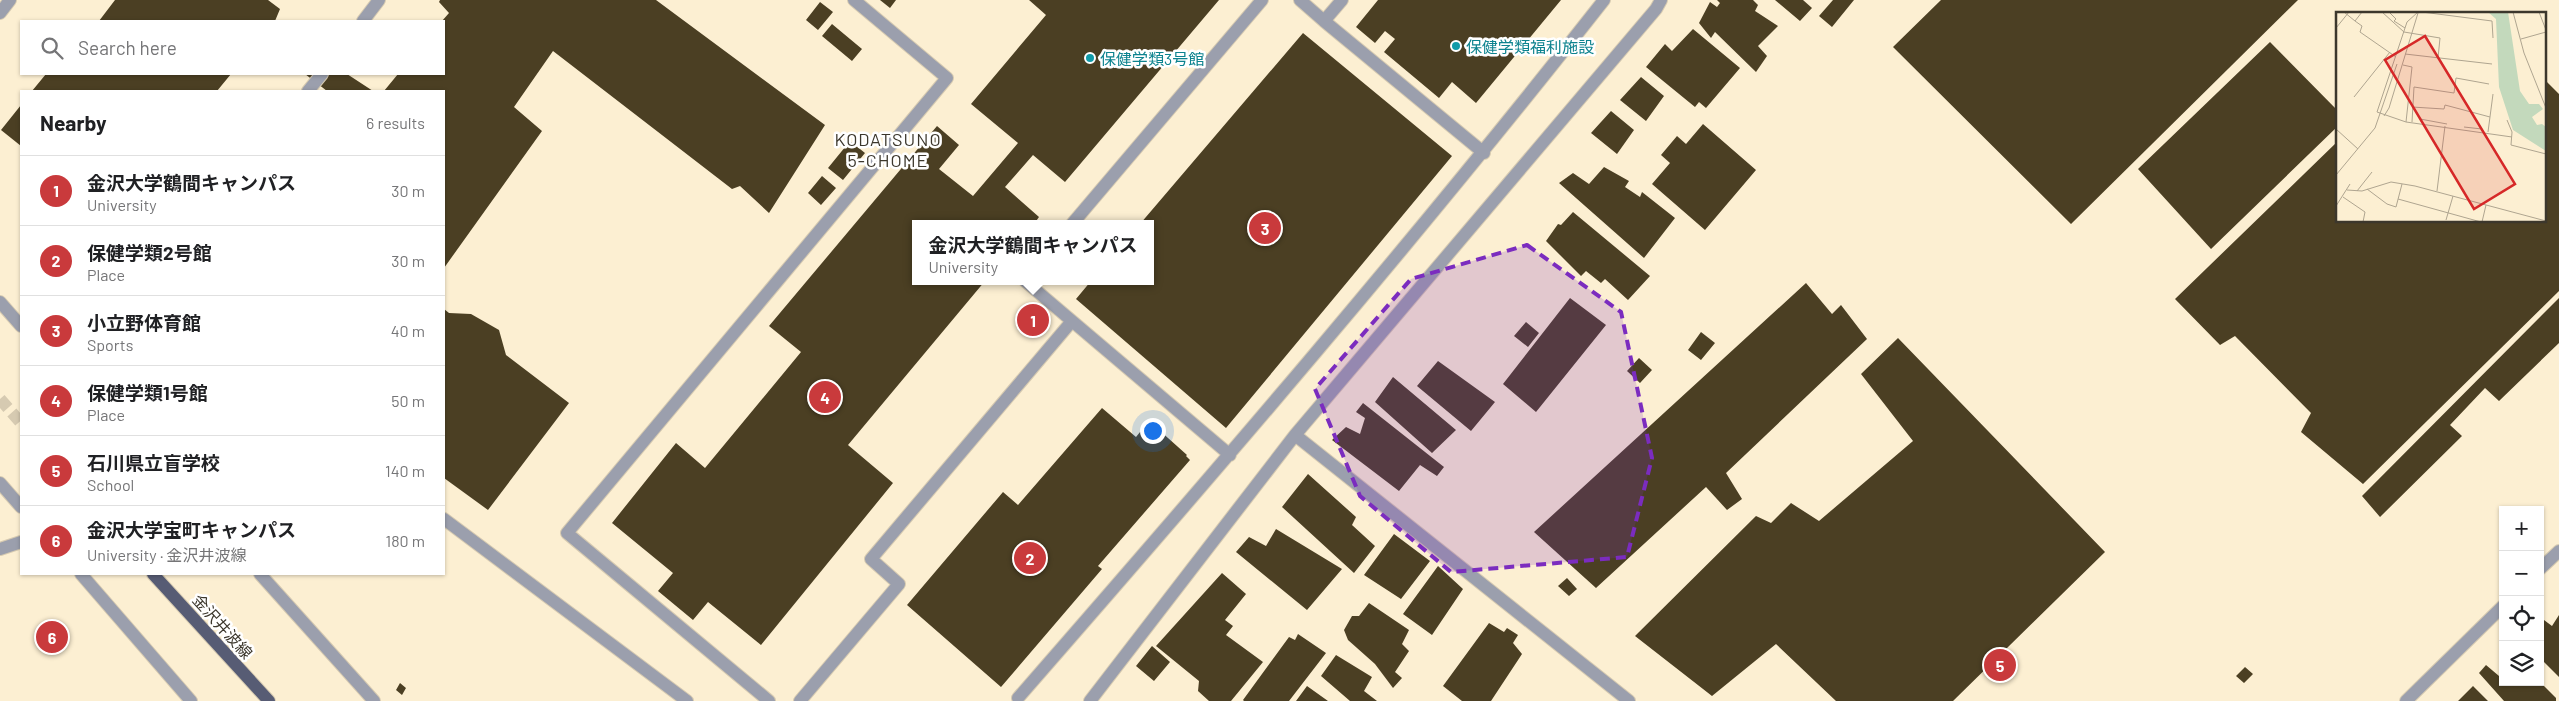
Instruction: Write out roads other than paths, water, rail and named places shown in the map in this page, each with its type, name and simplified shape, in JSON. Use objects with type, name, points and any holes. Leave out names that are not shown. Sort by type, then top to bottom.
[{"type":"main road","name":"金沢井波線","points":[[154,575],[269,701]]},
{"type":"street","points":[[0,13],[10,0]]},
{"type":"street","points":[[769,701],[567,533],[946,78],[854,0]]},
{"type":"street","points":[[1075,220],[1262,0]]},
{"type":"street","points":[[1300,0],[1484,153]]},
{"type":"street","points":[[1324,21],[1342,0]]},
{"type":"street","points":[[1018,698],[1230,455],[1484,153],[1604,0]]},
{"type":"street","points":[[1090,701],[1295,435],[1656,9],[1661,0]]},
{"type":"street","points":[[364,20],[377,1]]},
{"type":"street","points":[[309,90],[321,75]]},
{"type":"street","points":[[1030,285],[1230,455]]},
{"type":"street","points":[[0,302],[20,325]]},
{"type":"street","points":[[800,701],[899,584],[871,559],[1072,321]]},
{"type":"street","points":[[1295,435],[1629,701]]},
{"type":"street","points":[[0,483],[20,506]]},
{"type":"street","points":[[445,520],[687,701]]},
{"type":"street","points":[[0,549],[20,542]]},
{"type":"street","points":[[2544,565],[2559,551]]},
{"type":"street","points":[[82,575],[191,701]]},
{"type":"street","points":[[261,575],[374,701]]},
{"type":"street","points":[[2406,701],[2499,610]]},
{"type":"tunnel","points":[[0,399],[20,422]]},
{"type":"place","name":"保健学類福利施設","points":[[1456,46]]},
{"type":"place","name":"保健学類3号館","points":[[1090,58]]},
{"type":"place","name":"小立野体育館","points":[[1265,228]]},
{"type":"place","name":"金沢大学鶴間キャンパス","points":[[1033,320]]},
{"type":"place","name":"保健学類1号館","points":[[825,397]]},
{"type":"place","name":"保健学類2号館","points":[[1030,558]]},
{"type":"place","name":"金沢大学宝町キャンパス","points":[[52,637]]},
{"type":"place","name":"石川県立盲学校","points":[[2000,665]]},
{"type":"district","name":"KODATSUNO 5-CHOME","points":[[888,149]]}]
